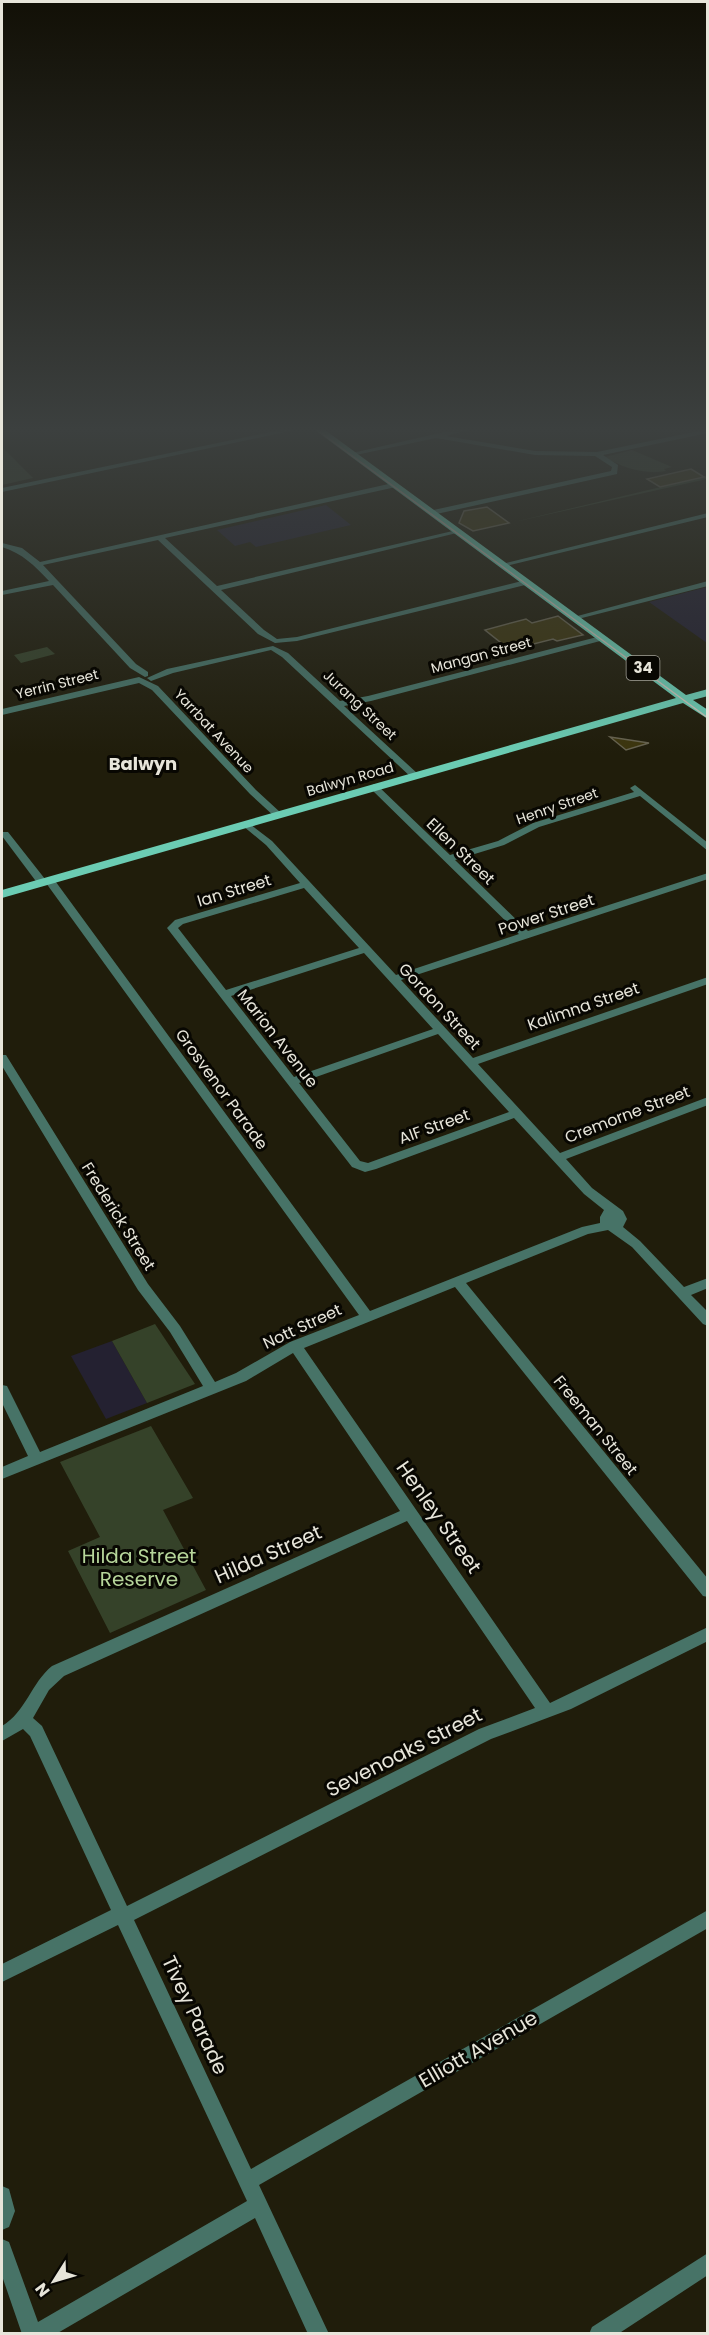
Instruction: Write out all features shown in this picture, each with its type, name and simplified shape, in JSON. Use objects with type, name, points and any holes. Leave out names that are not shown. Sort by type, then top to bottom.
[{"type":"main road","name":"34","points":[[462,536],[708,716]]},
{"type":"main road","name":"Balwyn Road","points":[[2,894],[708,692]]},
{"type":"street","points":[[39,564],[165,536]]},
{"type":"street","points":[[214,589],[440,536]]},
{"type":"street","points":[[502,565],[622,536]]},
{"type":"street","name":"Jurang Street","points":[[160,537],[415,776]]},
{"type":"street","points":[[2,544],[24,553],[39,564],[144,677]]},
{"type":"street","points":[[2,593],[56,582]]},
{"type":"street","name":"Yerrin Street","points":[[2,712],[526,582]]},
{"type":"street","points":[[574,618],[708,583]]},
{"type":"street","name":"Mangan Street","points":[[341,706],[601,638]]},
{"type":"street","name":"Yarrbat Avenue","points":[[144,677],[275,816]]},
{"type":"street","name":"Ellen Street","points":[[374,787],[526,936]]},
{"type":"street","name":"Henry Street","points":[[448,860],[501,843],[527,828],[638,790],[708,848]]},
{"type":"street","name":"Gordon Street","points":[[250,823],[588,1191],[611,1220],[708,1321]]},
{"type":"street","name":"Grosvenor Parade","points":[[3,831],[46,881],[368,1317]]},
{"type":"street","name":"Power Street","points":[[393,979],[708,876]]},
{"type":"street","name":"Ian Street","points":[[173,927],[179,922],[306,884]]},
{"type":"street","name":"Marion Avenue","points":[[173,927],[174,933],[291,1082],[353,1160],[362,1167]]},
{"type":"street","points":[[223,995],[366,949]]},
{"type":"street","name":"Kalimna Street","points":[[470,1063],[708,980]]},
{"type":"street","points":[[291,1082],[440,1030]]},
{"type":"street","name":"Frederick Street","points":[[2,1058],[143,1287],[175,1329],[212,1389]]},
{"type":"street","name":"Cremorne Street","points":[[557,1158],[705,1106]]},
{"type":"street","name":"AIF Street","points":[[362,1167],[372,1166],[516,1113]]},
{"type":"street","name":"Nott Street","points":[[2,1473],[212,1389],[251,1372],[295,1346],[611,1220]]},
{"type":"street","name":"Freeman Street","points":[[457,1281],[708,1591]]},
{"type":"street","points":[[682,1293],[708,1283]]},
{"type":"street","name":"Henley Street","points":[[295,1346],[548,1712]]},
{"type":"street","points":[[2,1390],[36,1458]]},
{"type":"street","name":"Hilda Street","points":[[2,1734],[24,1720],[47,1680],[58,1671],[411,1513]]},
{"type":"street","name":"Sevenoaks Street","points":[[2,1973],[123,1914],[131,1913],[485,1734],[548,1712],[708,1633]]},
{"type":"street","name":"Tivey Parade","points":[[24,1720],[36,1731],[319,2334]]},
{"type":"street","name":"Elliott Avenue","points":[[248,2181],[708,1918]]},
{"type":"street","points":[[2,2196],[5,2204],[2,2220]]},
{"type":"street","points":[[2,2249],[34,2334],[259,2205]]},
{"type":"street","points":[[599,2334],[708,2263]]},
{"type":"shaded area","points":[[224,536],[304,536],[256,547],[250,542],[235,546]]},
{"type":"shaded area","points":[[707,587],[707,643],[649,602]]},
{"type":"shaded area","points":[[112,1341],[147,1403],[106,1419],[71,1356]]},
{"type":"green space","points":[[47,647],[55,654],[21,663],[14,655]]},
{"type":"green space","points":[[155,1324],[195,1384],[147,1403],[112,1341]]},
{"type":"green space","name":"Hilda Street Reserve","points":[[151,1426],[193,1498],[163,1510],[206,1590],[110,1633],[68,1551],[100,1537],[60,1462]]},
{"type":"building","points":[[558,616],[583,635],[557,641],[553,639],[510,650],[485,630],[526,619],[532,623]]},
{"type":"building","points":[[610,737],[649,743],[626,750]]},
{"type":"tram line","points":[[461,536],[708,718]]},
{"type":"district","name":"Balwyn","points":[[143,764]]}]
